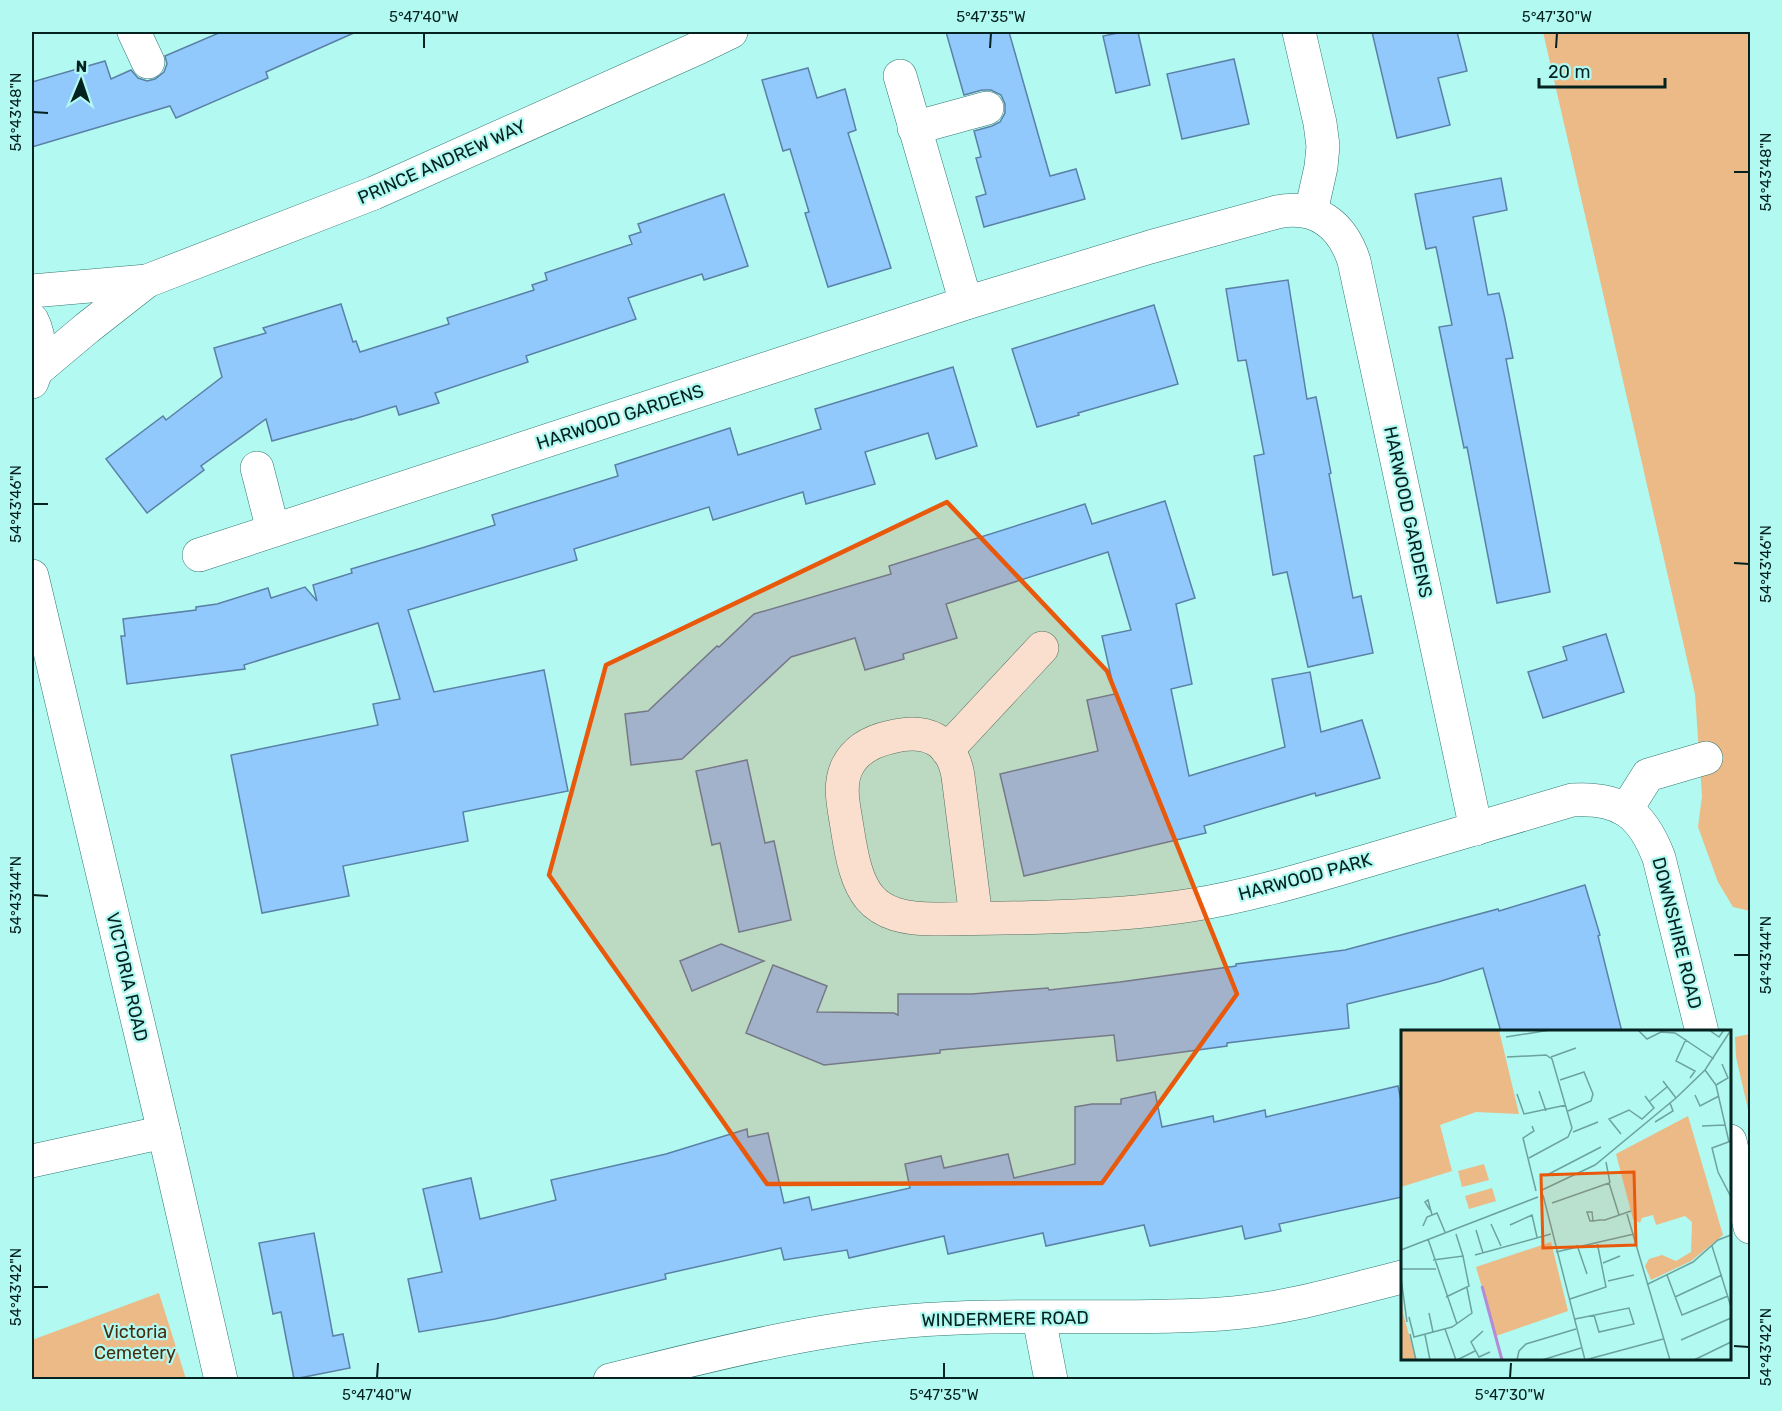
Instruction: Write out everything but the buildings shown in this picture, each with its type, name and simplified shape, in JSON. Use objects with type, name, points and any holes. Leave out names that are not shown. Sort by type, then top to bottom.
[{"type":"street","points":[[134,32],[148,62]]},
{"type":"street","name":"PRINCE ANDREW WAY","points":[[32,291],[147,281],[374,193],[694,40],[731,32]]},
{"type":"street","points":[[1299,32],[1320,123],[1323,146],[1311,212]]},
{"type":"street","points":[[900,76],[966,303]]},
{"type":"street","points":[[914,128],[987,108]]},
{"type":"street","name":"HARWOOD GARDENS","points":[[199,555],[966,303],[1150,247],[1277,212],[1295,209],[1311,212],[1329,222],[1338,231],[1347,244],[1354,261],[1476,829]]},
{"type":"street","name":"PRINCE ANDREW WAY","points":[[34,377],[87,328],[147,281]]},
{"type":"street","points":[[32,320],[39,347],[34,377]]},
{"type":"street","points":[[257,468],[273,530]]},
{"type":"street","name":"VICTORIA ROAD","points":[[32,576],[221,1380]]},
{"type":"street","points":[[976,918],[957,767],[947,750],[1042,648]]},
{"type":"street","name":"HARWOOD PARK","points":[[947,750],[938,741],[928,736],[908,733],[874,741],[855,755],[845,772],[842,790],[851,857],[858,880],[877,905],[895,915],[913,919],[1111,915],[1194,905],[1294,882],[1572,800],[1593,799],[1610,802],[1626,810]]},
{"type":"street","points":[[1626,810],[1648,776],[1706,758]]},
{"type":"street","name":"DOWNSHIRE ROAD","points":[[1626,810],[1653,841],[1659,858],[1702,1030]]},
{"type":"street","points":[[32,1161],[164,1132]]},
{"type":"street","points":[[1731,1151],[1735,1190],[1750,1227]]},
{"type":"street","name":"WINDERMERE ROAD","points":[[631,1377],[767,1342],[829,1330],[910,1321],[1213,1315],[1280,1308],[1401,1277]]},
{"type":"street","points":[[1039,1318],[1051,1380]]},
{"type":"highlighted area","points":[[947,502],[1107,671],[1237,994],[1102,1183],[767,1184],[549,875],[606,665]]},
{"type":"green space","points":[[1543,32],[1750,32],[1750,911],[1733,907],[1718,882],[1698,827],[1702,796],[1695,694]]},
{"type":"green space","points":[[1750,1034],[1750,1118],[1736,1057],[1735,1037]]},
{"type":"green space","name":"Victoria Cemetery","points":[[159,1293],[186,1379],[32,1379],[32,1340]]}]
